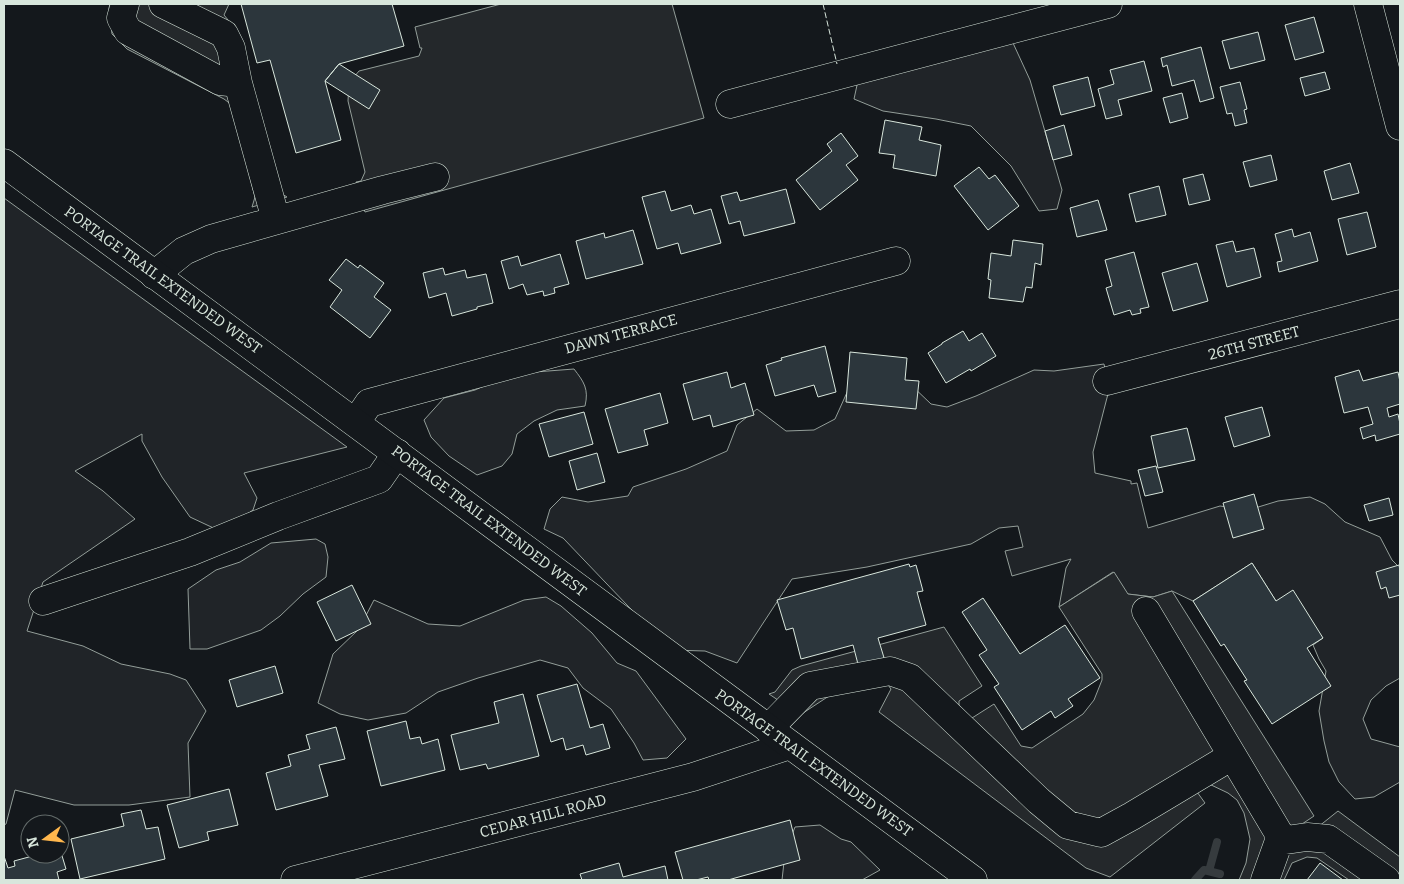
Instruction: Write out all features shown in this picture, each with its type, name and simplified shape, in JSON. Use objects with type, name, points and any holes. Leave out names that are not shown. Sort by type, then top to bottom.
[{"type":"street","points":[[125,4],[121,18],[128,31],[220,81],[238,83]]},
{"type":"street","points":[[163,4],[224,34],[231,48],[238,83],[276,220]]},
{"type":"street","points":[[730,104],[1108,4]]},
{"type":"street","points":[[1368,4],[1400,126]]},
{"type":"street","name":"PORTAGE TRAIL EXTENDED WEST","points":[[4,163],[973,880]]},
{"type":"street","points":[[154,274],[184,251],[211,239],[435,177]]},
{"type":"street","name":"DAWN TERRACE","points":[[356,422],[370,403],[896,261]]},
{"type":"street","name":"26TH STREET","points":[[1107,381],[1400,304]]},
{"type":"street","points":[[43,601],[190,552],[278,516],[379,479],[398,453]]},
{"type":"street","points":[[1146,611],[1278,832],[1279,841],[1265,880]]},
{"type":"street","points":[[768,729],[810,686],[890,671],[910,678],[1039,801],[1068,825],[1100,833],[1232,756]]},
{"type":"street","name":"CEDAR HILL ROAD","points":[[295,880],[693,776],[790,745]]},
{"type":"street","points":[[1279,841],[1307,837],[1328,839],[1386,880]]},
{"type":"shaded area","points":[[110,4],[229,4],[224,15],[237,31],[279,192],[287,197],[252,207],[255,197],[232,105],[224,99],[127,49],[112,34]]},
{"type":"shaded area","points":[[501,4],[672,4],[704,118],[365,212],[356,182],[361,181],[365,172],[348,101],[349,83],[359,71],[419,56],[422,48],[420,48],[415,27]]},
{"type":"shaded area","points":[[1013,43],[1030,80],[1062,190],[1057,209],[1039,211],[1011,166],[971,126],[883,111],[854,99],[859,76]]},
{"type":"shaded area","points":[[4,198],[347,447],[244,473],[257,498],[253,510],[222,532],[190,517],[162,477],[142,441],[142,434],[75,471],[103,491],[135,519],[43,582],[27,631],[83,646],[121,664],[170,674],[186,680],[206,711],[188,743],[190,797],[129,805],[74,805],[15,790],[6,824],[4,825]]},
{"type":"shaded area","points":[[1104,364],[1109,390],[1093,452],[1095,473],[1131,481],[1131,484],[1137,483],[1148,528],[1220,506],[1241,509],[1255,508],[1278,501],[1310,497],[1325,504],[1345,522],[1380,537],[1392,560],[1400,568],[1400,678],[1386,686],[1371,700],[1363,719],[1371,739],[1400,747],[1400,782],[1374,797],[1355,799],[1339,782],[1329,762],[1319,711],[1326,671],[1313,645],[1323,638],[1276,601],[1252,563],[1193,601],[1172,591],[1153,597],[1127,594],[1113,572],[1059,607],[1066,568],[1071,559],[1012,576],[1005,551],[1023,547],[1018,526],[999,528],[971,544],[867,567],[792,579],[737,663],[705,651],[670,650],[563,538],[544,529],[550,509],[562,497],[588,502],[628,496],[633,487],[686,469],[727,451],[737,425],[757,409],[786,431],[814,430],[835,419],[849,388],[908,382],[931,404],[947,407],[1034,370],[1054,371]]},
{"type":"shaded area","points":[[574,369],[585,386],[585,406],[557,410],[534,421],[517,434],[512,454],[502,466],[477,475],[449,456],[431,437],[424,420],[444,398],[475,390],[502,378],[535,372]]},
{"type":"shaded area","points":[[316,539],[325,544],[328,557],[326,577],[261,630],[207,649],[190,649],[188,589],[216,570],[240,562],[271,543]]},
{"type":"shaded area","points":[[1114,572],[1128,594],[1153,597],[1172,591],[1314,816],[1299,826],[1318,827],[1338,811],[1400,857],[1400,871],[1397,880],[1349,880],[1317,858],[1307,857],[1292,863],[1284,880],[1239,880],[1246,863],[1250,839],[1244,813],[1237,800],[1228,793],[1207,783],[1192,785],[1205,803],[1110,877],[1086,868],[879,712],[891,689],[888,685],[832,694],[800,715],[769,694],[775,692],[792,670],[801,666],[944,627],[982,686],[959,701],[959,705],[967,718],[972,718],[994,704],[1021,746],[1032,748],[1083,714],[1094,700],[1102,680],[1102,674],[1059,607]]},
{"type":"shaded area","points":[[546,597],[561,606],[592,633],[617,663],[636,671],[686,739],[667,758],[643,760],[611,709],[583,688],[568,668],[540,660],[438,692],[406,713],[368,720],[340,714],[318,703],[333,654],[359,629],[374,600],[428,624],[460,626],[524,600]]},
{"type":"shaded area","points":[[820,825],[841,839],[851,842],[880,870],[862,880],[782,880],[785,853],[795,827]]},
{"type":"building","points":[[241,4],[392,4],[404,46],[339,64],[325,81],[341,140],[296,153],[270,60],[257,63]]},
{"type":"building","points":[[1314,17],[1324,52],[1295,60],[1285,25]]},
{"type":"building","points":[[1258,32],[1265,60],[1230,69],[1222,41]]},
{"type":"building","points":[[1201,47],[1214,98],[1200,102],[1194,80],[1172,86],[1167,65],[1163,67],[1161,58]]},
{"type":"building","points":[[1144,61],[1152,91],[1118,100],[1122,115],[1106,119],[1098,89],[1114,84],[1110,70]]},
{"type":"building","points":[[339,64],[380,90],[369,109],[325,81]]},
{"type":"building","points":[[1325,72],[1330,89],[1305,96],[1300,78]]},
{"type":"building","points":[[1088,77],[1095,106],[1061,115],[1053,86]]},
{"type":"building","points":[[1240,82],[1247,109],[1244,110],[1247,123],[1235,126],[1232,113],[1227,114],[1220,87]]},
{"type":"building","points":[[1182,93],[1188,118],[1170,123],[1163,98]]},
{"type":"building","points":[[885,120],[922,127],[919,140],[941,145],[936,176],[893,168],[895,155],[879,153]]},
{"type":"building","points":[[1064,125],[1072,155],[1053,160],[1045,131]]},
{"type":"building","points":[[841,133],[858,156],[846,165],[858,180],[820,210],[796,180],[832,151],[827,144]]},
{"type":"building","points":[[1271,155],[1277,180],[1250,187],[1243,162]]},
{"type":"building","points":[[1350,163],[1359,193],[1332,200],[1324,171]]},
{"type":"building","points":[[979,167],[989,179],[995,175],[1019,206],[988,230],[954,186]]},
{"type":"building","points":[[1203,174],[1210,200],[1189,205],[1183,179]]},
{"type":"building","points":[[1159,186],[1166,215],[1136,222],[1129,194]]},
{"type":"building","points":[[786,189],[795,223],[744,236],[740,221],[729,224],[721,196],[737,192],[740,201]]},
{"type":"building","points":[[665,191],[671,211],[691,205],[694,214],[711,209],[721,243],[681,254],[678,243],[657,249],[642,197]]},
{"type":"building","points":[[1098,200],[1107,230],[1077,237],[1070,208]]},
{"type":"building","points":[[1367,212],[1376,247],[1347,255],[1338,219]]},
{"type":"building","points":[[1292,229],[1294,237],[1310,232],[1318,261],[1279,272],[1277,262],[1282,261],[1275,234]]},
{"type":"building","points":[[633,230],[643,264],[586,279],[576,241],[604,233],[605,238]]},
{"type":"building","points":[[1013,240],[1043,244],[1041,265],[1035,263],[1032,288],[1026,287],[1023,302],[989,298],[991,280],[988,279],[991,253],[1011,256]]},
{"type":"building","points":[[1233,241],[1236,252],[1254,248],[1261,277],[1227,287],[1216,245]]},
{"type":"building","points":[[1134,252],[1149,307],[1140,309],[1141,313],[1132,315],[1130,310],[1114,315],[1106,288],[1112,286],[1105,260]]},
{"type":"building","points":[[560,254],[569,284],[554,288],[555,293],[544,296],[543,291],[527,295],[523,284],[509,289],[501,261],[518,256],[521,266]]},
{"type":"building","points":[[346,259],[358,268],[360,265],[384,283],[374,297],[391,310],[370,338],[330,307],[342,290],[329,280]]},
{"type":"building","points":[[1197,263],[1208,301],[1173,311],[1162,273]]},
{"type":"building","points":[[443,268],[445,275],[465,270],[467,278],[486,274],[493,303],[452,316],[446,293],[429,298],[423,273]]},
{"type":"building","points":[[963,331],[969,341],[982,333],[996,356],[946,383],[928,353]]},
{"type":"building","points":[[825,346],[836,392],[818,397],[814,385],[775,396],[766,365],[782,360],[781,358]]},
{"type":"building","points":[[850,352],[907,358],[905,380],[919,381],[916,409],[846,402]]},
{"type":"building","points":[[1359,370],[1363,381],[1398,372],[1400,404],[1387,408],[1389,417],[1398,414],[1400,434],[1376,441],[1375,435],[1363,439],[1360,428],[1373,424],[1368,407],[1344,413],[1335,377]]},
{"type":"building","points":[[727,372],[731,388],[745,383],[754,415],[713,427],[710,415],[693,420],[683,384]]},
{"type":"building","points":[[660,393],[668,423],[644,430],[648,445],[618,453],[605,409]]},
{"type":"building","points":[[1262,407],[1270,436],[1234,447],[1225,417]]},
{"type":"building","points":[[584,412],[593,444],[549,457],[539,424]]},
{"type":"building","points":[[1187,428],[1195,460],[1158,468],[1151,436]]},
{"type":"building","points":[[597,453],[605,482],[577,490],[569,461]]},
{"type":"building","points":[[1156,466],[1163,492],[1145,496],[1138,470]]},
{"type":"building","points":[[1254,494],[1264,529],[1233,538],[1223,503]]},
{"type":"building","points":[[1389,498],[1393,515],[1369,521],[1364,505]]},
{"type":"building","points":[[1252,563],[1276,601],[1293,590],[1323,638],[1307,648],[1331,686],[1272,724],[1244,681],[1247,680],[1224,644],[1221,646],[1193,601]]},
{"type":"building","points":[[909,564],[910,567],[916,565],[923,591],[917,592],[926,625],[878,638],[885,661],[859,668],[853,645],[801,659],[793,628],[786,630],[777,600]]},
{"type":"building","points":[[1399,565],[1400,595],[1389,598],[1386,587],[1381,589],[1376,572]]},
{"type":"building","points":[[352,585],[371,624],[336,641],[317,602]]},
{"type":"building","points":[[983,598],[1020,654],[1065,625],[1100,678],[1068,699],[1073,706],[1055,718],[1051,711],[1022,730],[994,687],[999,684],[979,655],[987,650],[962,612]]},
{"type":"building","points":[[275,666],[283,693],[237,707],[229,680]]},
{"type":"building","points":[[577,684],[590,728],[603,724],[610,748],[586,755],[583,745],[566,750],[563,738],[551,742],[537,695]]},
{"type":"building","points":[[523,694],[539,756],[488,769],[486,764],[460,770],[451,735],[499,723],[494,702]]},
{"type":"building","points":[[406,721],[410,739],[420,737],[422,744],[438,739],[445,770],[381,786],[367,731]]},
{"type":"building","points":[[336,727],[345,759],[319,765],[328,796],[276,810],[266,773],[291,766],[288,755],[310,749],[306,735]]},
{"type":"building","points":[[229,789],[238,825],[207,832],[209,840],[179,848],[167,805]]},
{"type":"building","points":[[141,810],[146,829],[158,827],[165,859],[80,879],[71,839],[124,826],[121,814]]},
{"type":"building","points":[[790,820],[800,860],[728,880],[709,880],[708,877],[696,880],[683,880],[675,852]]},
{"type":"building","points":[[4,856],[8,868],[15,866],[14,861],[20,859],[20,864],[64,864],[66,869],[57,872],[59,880],[4,880]]},
{"type":"building","points":[[619,863],[623,877],[665,866],[668,880],[582,880],[580,874]]},
{"type":"building","points":[[1320,863],[1343,880],[1307,880]]},
{"type":"waterway","points":[[1209,871],[1217,842]]},
{"type":"waterway","points":[[1195,880],[1204,870],[1220,874]]},
{"type":"fence","points":[[823,4],[837,64]]}]
